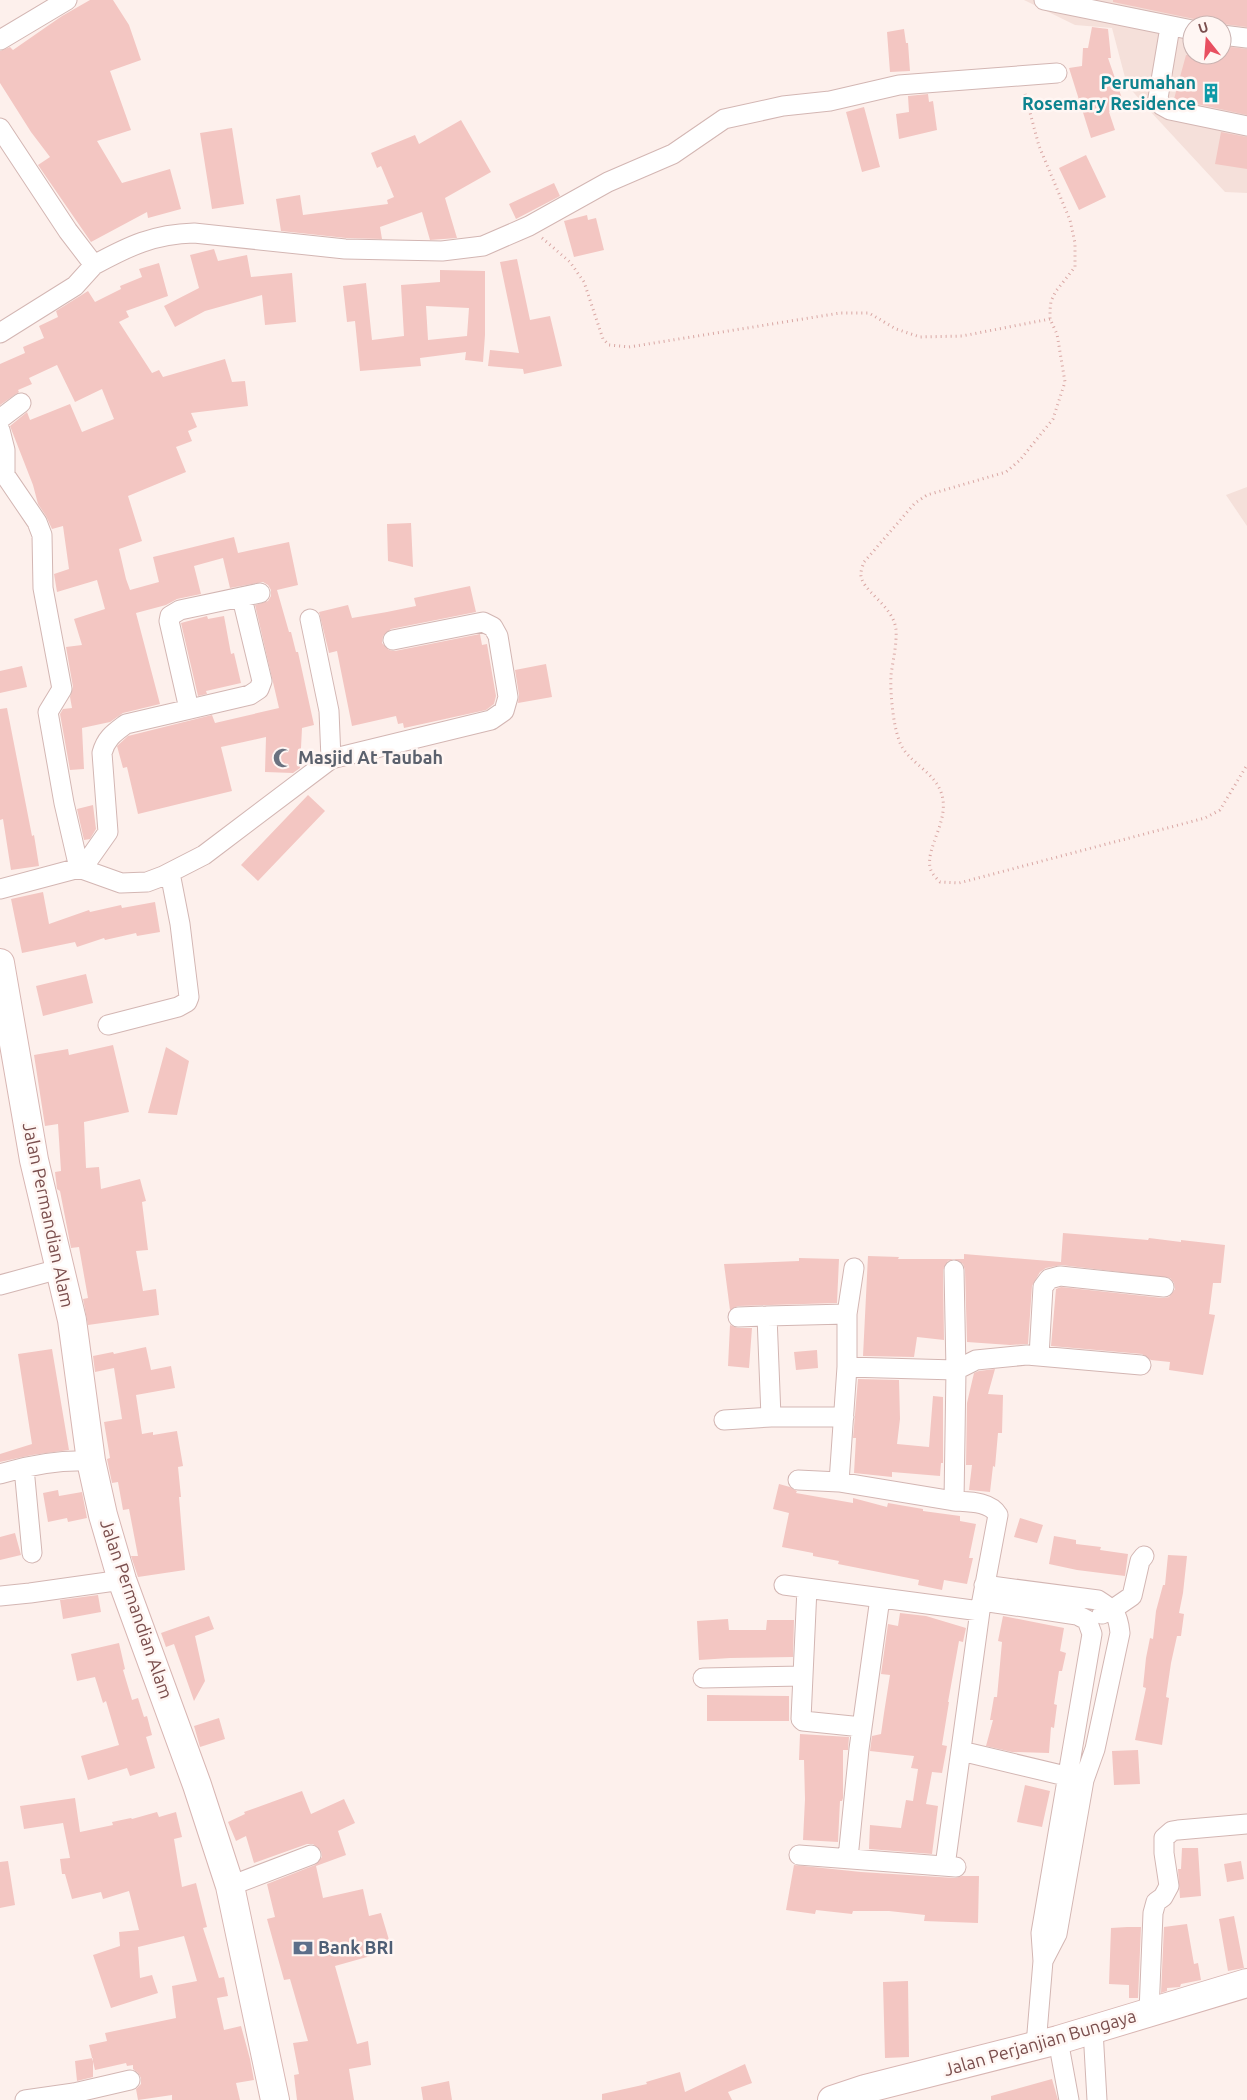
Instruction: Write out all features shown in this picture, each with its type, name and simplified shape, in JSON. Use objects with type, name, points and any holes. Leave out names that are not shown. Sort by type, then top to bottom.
[{"type":"main road","name":"Jalan Permandian Alam","points":[[0,963],[34,1160],[58,1269],[72,1320],[92,1461],[103,1515],[122,1580],[197,1785],[230,1886],[275,2100]]},
{"type":"main road","name":"Jalan Perjanjian Bungaya","points":[[832,2100],[865,2089],[1047,2043],[1247,1983]]},
{"type":"street","points":[[0,40],[67,0]]},
{"type":"street","points":[[1044,0],[1182,29]]},
{"type":"street","points":[[1170,27],[1158,98],[1161,105],[1170,110],[1247,126]]},
{"type":"street","points":[[1232,36],[1247,38]]},
{"type":"street","points":[[0,333],[75,286],[94,266],[133,244],[150,238],[194,233],[345,249],[442,251],[482,246],[529,226],[608,182],[673,154],[724,119],[783,106],[830,101],[899,85],[1057,73]]},
{"type":"street","points":[[0,128],[68,231],[94,266]]},
{"type":"street","points":[[0,419],[21,403]]},
{"type":"street","points":[[0,430],[5,450],[5,475],[37,522],[42,535],[43,588],[62,689],[48,712],[64,803],[79,868]]},
{"type":"street","points":[[0,889],[79,868],[89,859],[108,832],[102,754],[105,743],[111,735],[126,724],[250,695],[259,689],[262,681],[251,595],[180,610],[170,616],[169,620],[189,709]]},
{"type":"street","points":[[310,619],[329,711],[331,759]]},
{"type":"street","points":[[79,868],[121,883],[147,882],[170,873],[204,854],[331,759],[492,720],[504,711],[508,696],[498,636],[489,623],[483,622],[393,640]]},
{"type":"street","points":[[108,1025],[178,1007],[186,1002],[189,997],[180,924],[170,873]]},
{"type":"street","points":[[839,1482],[847,1367],[847,1314],[854,1268]]},
{"type":"street","points":[[0,1285],[58,1269]]},
{"type":"street","points":[[954,1270],[956,1370],[954,1501]]},
{"type":"street","points":[[1039,1356],[1043,1287],[1052,1277],[1060,1276],[1164,1288]]},
{"type":"street","points":[[738,1317],[847,1314]]},
{"type":"street","points":[[767,1316],[771,1417]]},
{"type":"street","points":[[847,1367],[956,1370],[976,1360],[1015,1355],[1141,1364]]},
{"type":"street","points":[[724,1420],[844,1416]]},
{"type":"street","points":[[0,1474],[24,1468],[67,1462],[92,1461]]},
{"type":"street","points":[[24,1468],[32,1552]]},
{"type":"street","points":[[798,1480],[839,1482],[982,1504],[993,1508],[998,1515],[982,1599],[961,1750],[950,1866],[799,1855]]},
{"type":"street","points":[[1087,1620],[1113,1609],[1134,1593],[1140,1561],[1144,1556]]},
{"type":"street","points":[[0,1596],[122,1580]]},
{"type":"street","points":[[784,1585],[880,1598],[1098,1600],[1113,1609],[1117,1616],[1120,1633],[1095,1749],[1075,1778]]},
{"type":"street","points":[[807,1588],[801,1716],[804,1722],[862,1727]]},
{"type":"street","points":[[848,1858],[862,1727],[880,1598]]},
{"type":"street","points":[[982,1599],[1077,1615],[1087,1620],[1092,1634],[1075,1778],[1040,1933],[1047,2043],[1069,2100]]},
{"type":"street","points":[[703,1678],[803,1676]]},
{"type":"street","points":[[961,1750],[1075,1778]]},
{"type":"street","points":[[1150,2012],[1153,1913],[1156,1902],[1163,1897],[1169,1886],[1164,1853],[1164,1838],[1172,1831],[1247,1824]]},
{"type":"street","points":[[230,1886],[311,1856]]},
{"type":"street","points":[[1093,2030],[1097,2100]]},
{"type":"street","points":[[25,2100],[74,2093],[130,2080]]},
{"type":"path","points":[[1021,76],[1038,146],[1070,220],[1075,243],[1074,267],[1051,301],[1050,319],[1057,334],[1066,382],[1053,419],[1020,460],[1006,472],[927,495],[915,503],[864,562],[860,574],[864,585],[881,601],[892,615],[896,629],[891,678],[899,740],[906,754],[932,776],[944,802],[930,866],[934,876],[940,882],[959,883],[1205,818],[1220,810],[1247,765]]},
{"type":"path","points":[[529,226],[570,262],[580,275],[603,339],[610,345],[629,347],[840,313],[869,313],[896,329],[920,337],[962,336],[1050,319]]},
{"type":"shaded area","name":"Perumahan Rosemary Residence","points":[[1024,0],[1247,0],[1247,193],[1225,192],[1127,85],[1112,28],[1075,25]]},
{"type":"shaded area","points":[[1247,487],[1247,526],[1226,495]]},
{"type":"building","points":[[90,0],[113,0],[129,25],[141,60],[110,71],[131,130],[97,141],[122,183],[170,169],[181,209],[148,218],[147,212],[91,242],[38,165],[50,157],[31,132],[0,83],[0,51],[10,47],[13,50],[62,16]]},
{"type":"building","name":"Perumahan Rosemary Residence","points":[[1113,0],[1247,0],[1247,27],[1232,25],[1232,15],[1182,16],[1113,2]]},
{"type":"building","points":[[1092,27],[1108,29],[1111,58],[1108,58],[1125,107],[1109,112],[1115,130],[1091,138],[1069,68],[1082,66],[1083,48],[1088,48]]},
{"type":"building","points":[[904,29],[906,43],[908,43],[910,71],[890,72],[887,32]]},
{"type":"building","name":"Perumahan Rosemary Residence","points":[[1232,47],[1247,49],[1247,115],[1174,99],[1183,65],[1232,65]]},
{"type":"building","points":[[928,94],[929,102],[933,101],[937,130],[899,139],[896,114],[909,112],[908,96]]},
{"type":"building","points":[[864,107],[880,167],[862,172],[846,112]]},
{"type":"building","points":[[461,120],[491,172],[445,198],[457,238],[430,240],[422,212],[380,227],[382,239],[346,238],[281,231],[276,199],[300,195],[303,215],[388,204],[387,200],[394,197],[381,166],[377,168],[371,153],[415,135],[419,144]]},
{"type":"building","points":[[232,128],[244,204],[212,209],[200,133]]},
{"type":"building","name":"Perumahan Rosemary Residence","points":[[1221,132],[1247,137],[1247,169],[1215,164]]},
{"type":"building","points":[[1086,155],[1106,197],[1079,210],[1059,168]]},
{"type":"building","points":[[554,183],[560,196],[516,219],[509,204]]},
{"type":"building","points":[[587,215],[588,220],[596,218],[604,250],[574,257],[564,221]]},
{"type":"building","points":[[214,249],[218,261],[247,255],[251,277],[292,273],[296,322],[265,325],[262,295],[205,311],[175,327],[164,306],[199,288],[190,255]]},
{"type":"building","points":[[517,259],[530,320],[550,316],[562,366],[524,374],[523,369],[488,366],[490,350],[519,353],[500,262]]},
{"type":"building","points":[[159,263],[168,296],[126,311],[129,317],[119,322],[152,373],[159,370],[163,377],[225,359],[232,382],[245,381],[248,406],[191,413],[197,427],[188,431],[192,441],[176,447],[186,472],[128,496],[142,541],[119,549],[126,579],[130,590],[159,582],[153,557],[234,537],[238,553],[289,542],[298,585],[277,590],[289,632],[291,632],[296,652],[298,652],[314,725],[302,728],[300,768],[293,773],[265,772],[266,737],[221,747],[232,791],[138,814],[127,767],[123,768],[117,746],[128,736],[212,715],[215,723],[279,708],[255,605],[268,601],[271,596],[271,590],[263,582],[230,588],[223,558],[194,566],[201,594],[177,599],[166,605],[136,613],[160,704],[123,713],[110,722],[82,728],[84,769],[70,770],[60,714],[63,709],[72,708],[70,697],[73,687],[66,647],[82,645],[74,619],[105,609],[97,580],[57,592],[54,574],[69,569],[63,526],[52,529],[38,504],[33,485],[10,426],[27,412],[30,420],[70,404],[82,432],[114,419],[102,389],[75,402],[57,365],[29,378],[32,384],[18,390],[19,392],[0,405],[0,364],[25,353],[23,347],[44,338],[39,326],[58,317],[56,311],[88,291],[95,302],[121,289],[120,286],[142,277],[139,269]]},
{"type":"building","points":[[440,270],[485,271],[483,362],[465,360],[466,352],[420,358],[421,366],[360,371],[355,321],[347,322],[343,286],[366,283],[372,340],[404,336],[401,285],[440,282]],"holes":[[[426,306],[469,308],[467,336],[428,340]]]},
{"type":"building","points":[[411,523],[413,567],[388,561],[387,524]]},
{"type":"building","points":[[470,586],[476,612],[391,629],[383,636],[382,643],[389,650],[395,651],[480,634],[482,645],[487,644],[496,696],[494,704],[486,710],[404,728],[403,723],[398,724],[396,716],[352,726],[337,651],[329,653],[319,612],[348,605],[352,618],[387,612],[416,606],[414,598]]},
{"type":"building","points":[[207,616],[208,619],[224,616],[231,654],[234,653],[241,683],[206,691],[207,694],[198,696],[181,623]]},
{"type":"building","points":[[546,664],[552,697],[518,703],[519,695],[515,670]]},
{"type":"building","points":[[22,666],[27,687],[0,693],[0,671]]},
{"type":"building","points":[[7,708],[39,866],[11,870],[3,819],[0,820],[0,709]]},
{"type":"building","points":[[308,795],[325,811],[258,881],[241,865]]},
{"type":"building","points":[[93,805],[96,829],[90,839],[84,840],[77,809]]},
{"type":"building","points":[[43,892],[49,924],[89,910],[90,912],[121,905],[122,908],[155,902],[160,932],[137,936],[136,933],[105,940],[104,938],[77,947],[75,942],[22,953],[11,899]]},
{"type":"building","points":[[86,974],[93,1003],[43,1016],[36,986]]},
{"type":"building","points":[[113,1045],[129,1112],[84,1122],[86,1168],[99,1167],[101,1189],[140,1179],[146,1201],[142,1202],[148,1250],[136,1251],[143,1291],[156,1289],[159,1315],[88,1325],[83,1299],[88,1298],[79,1247],[71,1248],[60,1191],[57,1189],[55,1172],[61,1171],[58,1124],[45,1126],[34,1055],[68,1049],[69,1055]]},
{"type":"building","points":[[166,1047],[189,1061],[177,1115],[148,1113]]},
{"type":"building","points":[[1063,1233],[1148,1240],[1149,1238],[1181,1242],[1181,1240],[1225,1245],[1221,1283],[1213,1283],[1209,1314],[1215,1315],[1203,1375],[1169,1370],[1170,1362],[1151,1360],[1142,1354],[1051,1346],[1056,1289],[1061,1287],[1163,1298],[1169,1297],[1175,1289],[1174,1283],[1170,1278],[1061,1265],[1046,1268],[1040,1272],[1032,1286],[1028,1344],[1010,1345],[967,1342],[965,1270],[963,1264],[954,1259],[964,1259],[964,1254],[1061,1262]]},
{"type":"building","points":[[868,1256],[899,1257],[898,1259],[954,1259],[948,1261],[943,1270],[944,1340],[917,1337],[914,1357],[863,1356]]},
{"type":"building","points":[[799,1258],[839,1259],[837,1303],[738,1306],[730,1310],[724,1264],[799,1261]]},
{"type":"building","points":[[730,1325],[738,1328],[752,1328],[749,1368],[728,1366]]},
{"type":"building","points":[[146,1347],[151,1370],[171,1366],[175,1388],[136,1395],[142,1434],[153,1432],[153,1435],[177,1431],[183,1466],[178,1467],[185,1570],[138,1577],[131,1556],[138,1556],[129,1509],[123,1510],[118,1482],[112,1483],[107,1459],[110,1458],[104,1422],[122,1419],[114,1368],[95,1372],[93,1356],[113,1352],[114,1354]]},
{"type":"building","points":[[52,1349],[69,1450],[0,1462],[0,1454],[32,1444],[18,1354]]},
{"type":"building","points":[[817,1350],[818,1368],[796,1370],[794,1352]]},
{"type":"building","points":[[995,1369],[988,1394],[1003,1395],[1002,1433],[998,1433],[995,1467],[993,1466],[990,1492],[969,1490],[972,1465],[966,1465],[967,1403],[974,1373]]},
{"type":"building","points":[[858,1379],[899,1380],[900,1419],[897,1444],[929,1447],[933,1396],[943,1397],[943,1463],[941,1463],[940,1476],[892,1472],[892,1477],[854,1473],[856,1438],[853,1438]]},
{"type":"building","points":[[779,1484],[790,1487],[797,1491],[796,1493],[853,1503],[853,1498],[887,1507],[888,1503],[923,1509],[923,1511],[960,1516],[960,1521],[976,1524],[969,1558],[973,1558],[967,1584],[944,1580],[942,1590],[918,1585],[919,1580],[838,1564],[839,1561],[813,1556],[813,1553],[782,1547],[789,1513],[773,1509]]},
{"type":"building","points":[[58,1490],[59,1496],[82,1492],[87,1518],[68,1522],[67,1518],[48,1522],[43,1493]]},
{"type":"building","points":[[1020,1518],[1043,1525],[1037,1543],[1014,1537]]},
{"type":"building","points":[[15,1533],[21,1555],[0,1560],[0,1537]]},
{"type":"building","points":[[1054,1536],[1076,1540],[1076,1544],[1101,1547],[1100,1550],[1128,1554],[1125,1576],[1077,1570],[1049,1564]]},
{"type":"building","points":[[1168,1555],[1187,1556],[1179,1613],[1184,1614],[1181,1636],[1177,1636],[1171,1663],[1166,1697],[1169,1698],[1162,1745],[1135,1740],[1146,1688],[1143,1687],[1146,1658],[1150,1638],[1153,1639],[1156,1611],[1163,1585],[1165,1585]]},
{"type":"building","points":[[98,1595],[101,1612],[63,1619],[60,1600]]},
{"type":"building","points":[[900,1613],[926,1616],[966,1628],[963,1642],[959,1641],[948,1702],[942,1745],[947,1746],[942,1773],[932,1772],[926,1804],[938,1806],[932,1854],[869,1849],[870,1825],[901,1828],[906,1800],[913,1801],[918,1769],[911,1768],[914,1756],[870,1751],[872,1736],[881,1734],[890,1675],[881,1674],[888,1624],[898,1626]]},
{"type":"building","points":[[209,1616],[214,1629],[195,1636],[205,1681],[194,1701],[174,1644],[166,1647],[161,1633]]},
{"type":"building","points":[[1003,1616],[1064,1628],[1060,1651],[1066,1653],[1062,1671],[1059,1671],[1054,1704],[1057,1705],[1054,1728],[1051,1727],[1049,1753],[1012,1752],[986,1746],[993,1720],[990,1720],[994,1697],[997,1697],[1002,1642],[998,1641]]},
{"type":"building","points":[[728,1619],[729,1630],[766,1630],[767,1620],[794,1620],[793,1657],[699,1660],[697,1621]]},
{"type":"building","points":[[119,1643],[125,1669],[123,1670],[132,1700],[138,1698],[144,1717],[147,1716],[152,1735],[146,1737],[155,1768],[130,1776],[127,1768],[88,1780],[81,1756],[119,1745],[106,1701],[103,1703],[95,1677],[77,1681],[71,1654]]},
{"type":"building","points":[[707,1695],[789,1696],[789,1721],[707,1721]]},
{"type":"building","points":[[219,1718],[225,1739],[200,1747],[194,1726]]},
{"type":"building","points":[[800,1734],[849,1737],[848,1750],[843,1750],[843,1798],[840,1801],[838,1842],[803,1840],[804,1760],[799,1760]]},
{"type":"building","points":[[1138,1750],[1140,1784],[1114,1785],[1112,1751]]},
{"type":"building","points":[[1025,1785],[1050,1791],[1042,1827],[1017,1822]]},
{"type":"building","points":[[302,1791],[311,1814],[344,1799],[355,1823],[338,1831],[346,1855],[316,1866],[323,1898],[363,1889],[369,1916],[381,1913],[392,1950],[335,1966],[357,2044],[368,2041],[371,2065],[349,2069],[354,2100],[297,2100],[294,2075],[299,2074],[293,2043],[308,2041],[290,1979],[284,1980],[267,1919],[275,1917],[267,1884],[315,1865],[322,1857],[321,1851],[313,1844],[307,1844],[254,1863],[246,1836],[236,1841],[228,1822],[245,1814],[244,1812]]},
{"type":"building","points":[[75,1798],[80,1832],[113,1825],[112,1822],[157,1812],[159,1817],[176,1812],[182,1837],[174,1839],[182,1887],[196,1883],[207,1927],[203,1928],[219,1978],[224,1977],[228,1996],[217,1998],[224,2030],[241,2026],[250,2059],[254,2080],[236,2083],[240,2100],[172,2100],[172,2095],[138,2100],[136,2089],[141,2084],[141,2078],[133,2069],[133,2065],[127,2066],[126,2063],[95,2070],[89,2045],[107,2041],[105,2033],[176,2018],[172,1986],[197,1981],[184,1936],[138,1947],[140,1978],[152,1975],[158,1993],[111,2008],[93,1955],[120,1946],[119,1932],[139,1930],[129,1891],[103,1899],[101,1892],[72,1899],[65,1874],[62,1874],[60,1859],[70,1858],[63,1823],[24,1829],[20,1806]]},
{"type":"building","points":[[1182,1848],[1198,1848],[1201,1896],[1180,1898],[1178,1869],[1181,1869]]},
{"type":"building","points":[[8,1861],[15,1905],[0,1908],[0,1862]]},
{"type":"building","points":[[1241,1861],[1244,1879],[1227,1882],[1224,1864]]},
{"type":"building","points":[[794,1865],[861,1872],[955,1878],[979,1876],[978,1923],[924,1921],[925,1915],[889,1911],[853,1911],[852,1914],[816,1910],[815,1914],[786,1910]]},
{"type":"building","points":[[1234,1916],[1244,1968],[1228,1971],[1219,1919]]},
{"type":"building","points":[[1187,1924],[1194,1964],[1198,1963],[1201,1980],[1181,1984],[1180,1987],[1167,1988],[1167,1991],[1161,1993],[1164,1927]]},
{"type":"building","points":[[1141,1927],[1138,1998],[1129,1998],[1129,1985],[1109,1984],[1111,1928]]},
{"type":"building","points":[[908,1981],[909,2057],[885,2058],[883,1982]]},
{"type":"building","points":[[93,2058],[93,2077],[77,2081],[75,2061]]},
{"type":"building","points":[[745,2064],[752,2083],[728,2092],[732,2100],[602,2100],[602,2094],[647,2084],[646,2082],[680,2072],[685,2092]]},
{"type":"building","points":[[1052,2079],[1058,2100],[991,2100],[991,2096]]},
{"type":"building","points":[[449,2081],[452,2100],[423,2100],[421,2087]]},
{"type":"place","name":"Perumahan Rosemary Residence","points":[[1211,93]]},
{"type":"place","name":"Masjid At Taubah","points":[[283,758]]},
{"type":"place","name":"Bank BRI","points":[[303,1948]]}]
